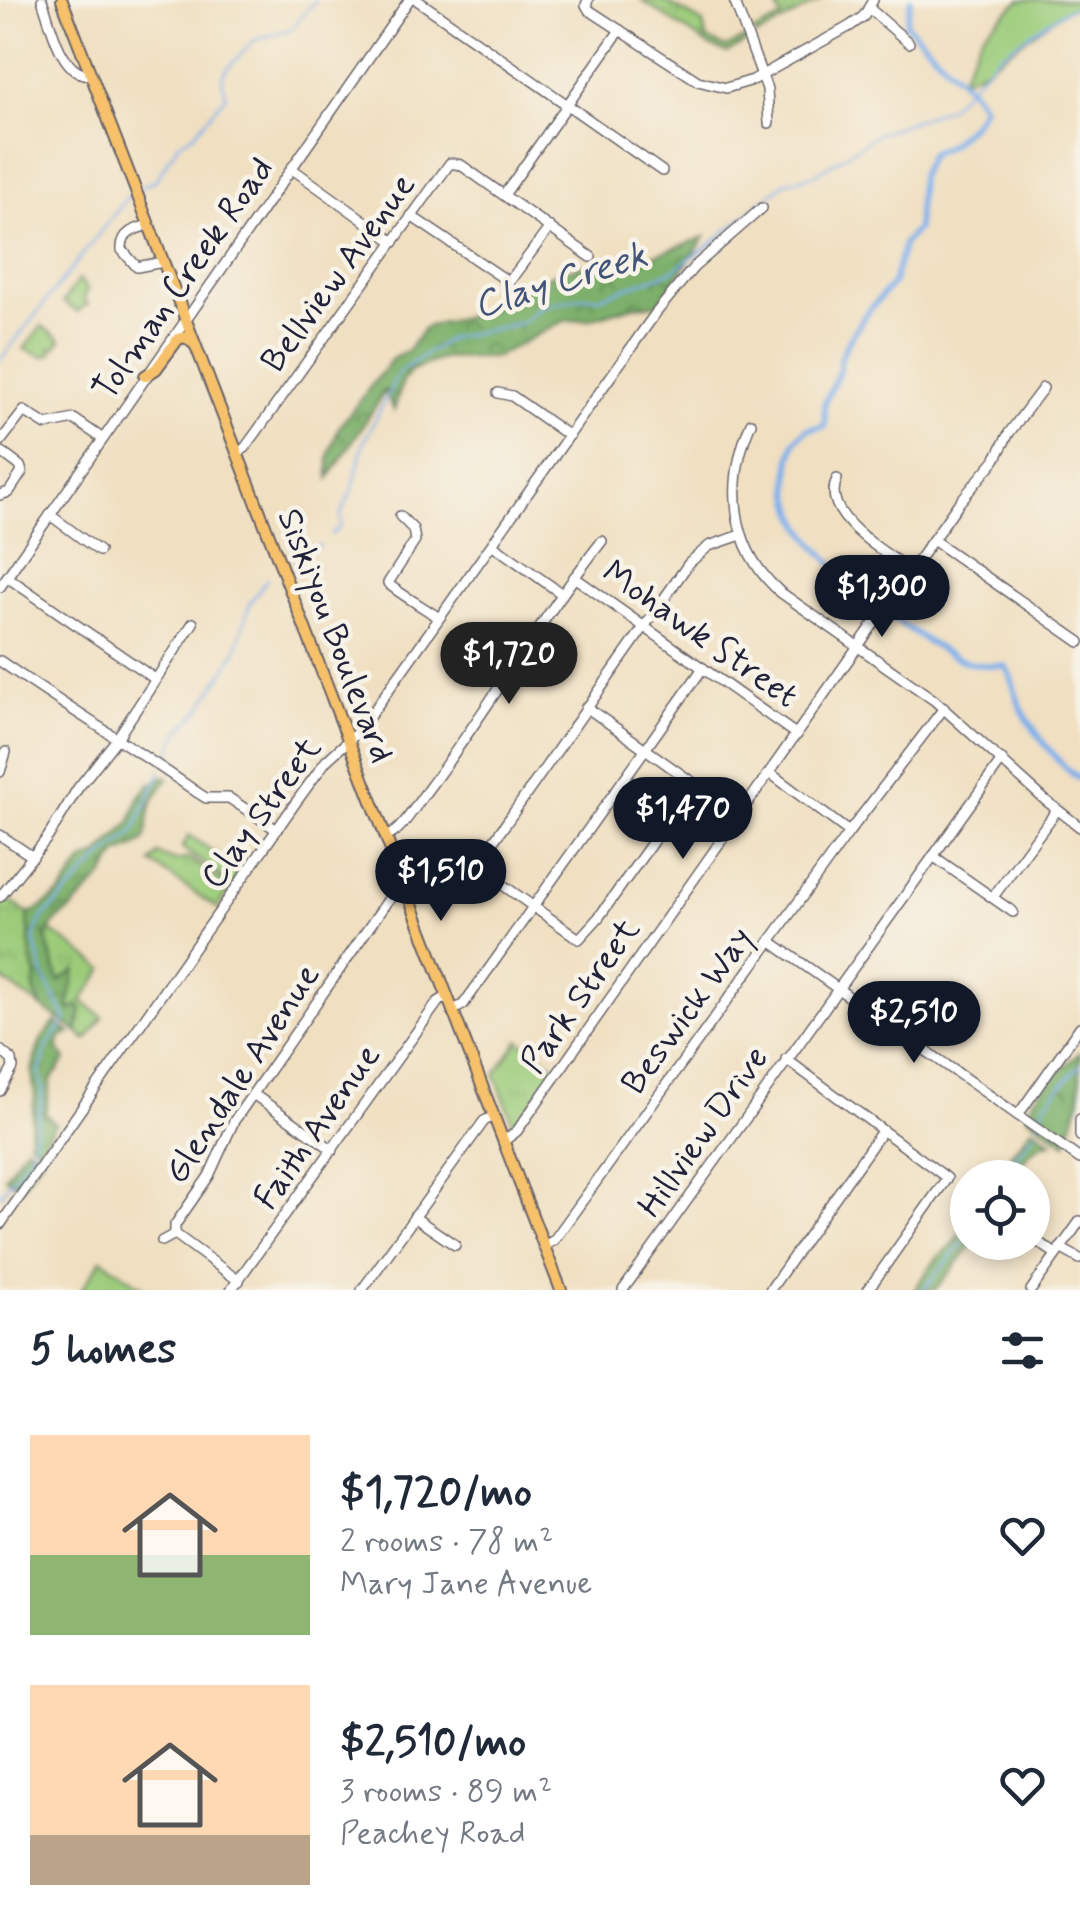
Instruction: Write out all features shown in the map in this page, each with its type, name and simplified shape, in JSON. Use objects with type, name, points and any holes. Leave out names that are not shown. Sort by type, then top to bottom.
[{"type":"main road","name":"Siskiyou Boulevard","points":[[62,0],[561,1290]]},
{"type":"main road","points":[[145,376],[156,369],[178,339],[186,337],[195,345]]},
{"type":"street","points":[[42,0],[69,65],[79,74],[90,75]]},
{"type":"street","name":"Tolman Creek Road","points":[[0,587],[409,0]]},
{"type":"street","points":[[417,0],[662,171]]},
{"type":"street","points":[[588,0],[586,7],[705,84],[736,87],[850,26],[871,5],[909,43]]},
{"type":"street","points":[[734,0],[763,74],[769,123]]},
{"type":"street","points":[[504,196],[620,30]]},
{"type":"street","name":"Bellview Avenue","points":[[237,453],[447,164],[453,162],[591,257]]},
{"type":"street","points":[[291,168],[394,242]]},
{"type":"street","name":"Clay Street","points":[[0,1225],[326,761],[360,730],[655,314],[694,267],[762,208]]},
{"type":"street","points":[[411,216],[505,282],[515,277],[550,227]]},
{"type":"street","points":[[148,225],[129,232],[122,250],[138,268],[163,262]]},
{"type":"street","name":"Park Street","points":[[504,1141],[517,1131],[958,504],[995,460],[1009,433],[1044,388]]},
{"type":"street","points":[[498,392],[512,396],[569,436]]},
{"type":"street","points":[[0,442],[24,410],[46,425],[74,419],[103,439]]},
{"type":"street","points":[[752,423],[739,452],[734,481],[735,509],[754,563],[772,585],[944,708],[1080,827]]},
{"type":"street","points":[[0,452],[22,469],[7,494],[0,494]]},
{"type":"street","points":[[837,480],[834,496],[846,522],[912,572]]},
{"type":"street","points":[[50,515],[99,550]]},
{"type":"street","points":[[400,516],[413,529],[416,541],[388,582],[393,590],[408,595],[439,618]]},
{"type":"street","points":[[694,784],[582,937],[575,938],[476,863],[696,555],[742,534]]},
{"type":"street","points":[[933,540],[1080,642]]},
{"type":"street","points":[[386,837],[400,827],[442,770],[602,541]]},
{"type":"street","name":"Mohawk Street","points":[[493,545],[562,594]]},
{"type":"street","points":[[0,564],[155,680]]},
{"type":"street","name":"Mohawk Street","points":[[574,577],[797,734]]},
{"type":"street","points":[[0,897],[116,740],[193,623]]},
{"type":"street","points":[[0,662],[116,740],[138,750],[198,794],[229,798],[277,830]]},
{"type":"street","points":[[453,1010],[463,1004],[533,908],[702,668]]},
{"type":"street","points":[[586,708],[740,816]]},
{"type":"street","name":"Beswick Way","points":[[544,1246],[554,1240],[849,832],[944,708]]},
{"type":"street","points":[[0,772],[6,752]]},
{"type":"street","name":"Hillview Drive","points":[[623,1290],[1002,760]]},
{"type":"street","points":[[770,773],[849,832]]},
{"type":"street","points":[[993,897],[1057,810]]},
{"type":"street","points":[[0,835],[32,858]]},
{"type":"street","points":[[933,856],[1013,912]]},
{"type":"street","name":"Glendale Avenue","points":[[162,1241],[175,1234],[175,1225],[209,1176],[221,1144],[252,1094],[388,900],[406,888]]},
{"type":"street","points":[[770,940],[1080,1158]]},
{"type":"street","name":"Faith Avenue","points":[[232,1290],[438,1002],[448,996]]},
{"type":"street","points":[[1018,1115],[1080,1027]]},
{"type":"street","points":[[0,1050],[12,1060],[13,1068],[0,1091]]},
{"type":"street","points":[[786,1059],[947,1178],[868,1290]]},
{"type":"street","points":[[252,1094],[333,1150]]},
{"type":"street","points":[[362,1290],[484,1121],[494,1116]]},
{"type":"street","points":[[1080,1119],[1080,1136]]},
{"type":"street","points":[[775,1288],[882,1131]]},
{"type":"street","points":[[414,1217],[455,1245]]},
{"type":"street","points":[[1031,1290],[1080,1221]]},
{"type":"street","points":[[175,1234],[239,1281]]},
{"type":"street","points":[[1050,1247],[1080,1259]]},
{"type":"green space","points":[[641,0],[663,0],[703,23],[706,39],[726,48],[745,38],[746,42],[727,53],[709,46]]},
{"type":"green space","points":[[773,0],[821,0],[757,36],[754,32],[782,18]]},
{"type":"green space","points":[[1020,0],[1080,0],[1080,7],[1067,9],[981,71],[960,79],[983,33]]},
{"type":"green space","points":[[705,237],[658,304],[564,321],[495,357],[443,358],[412,370],[403,381],[394,410],[385,391],[329,478],[329,455],[339,427],[392,359],[408,350],[425,327],[484,312],[524,286],[556,273],[585,265],[592,269],[624,266]]},
{"type":"green space","points":[[79,279],[87,289],[84,300],[88,304],[77,312],[63,302]]},
{"type":"green space","points":[[42,326],[61,340],[50,348],[52,353],[43,357],[24,349]]},
{"type":"green space","points":[[165,776],[169,778],[152,802],[143,842],[118,853],[104,876],[58,919],[45,937],[59,981],[76,970],[68,1005],[70,1010],[78,1005],[82,1009],[77,1032],[41,1007],[34,990],[36,976],[28,914],[61,893],[83,861],[98,855],[131,821],[139,797],[149,785]]},
{"type":"green space","points":[[189,835],[242,872],[233,885],[182,848]]},
{"type":"green space","points":[[158,854],[176,861],[189,858],[231,888],[217,908],[151,863]]},
{"type":"green space","points":[[5,897],[28,914],[36,976],[34,990],[41,1007],[0,978],[0,904]]},
{"type":"green space","points":[[51,931],[104,969],[82,1001],[103,1017],[87,1040],[77,1032],[81,1019],[68,1005],[75,972],[59,981],[45,937]]},
{"type":"green space","points":[[55,1022],[70,1033],[61,1037],[58,1049],[66,1059],[51,1080],[45,1114],[55,1123],[40,1149],[29,1141],[35,1095],[32,1072],[41,1040]]},
{"type":"green space","points":[[519,1040],[557,1068],[514,1126],[495,1074]]},
{"type":"green space","points":[[1080,1052],[1080,1101],[1066,1143],[1027,1116],[1041,1089]]},
{"type":"green space","points":[[1033,1127],[1052,1142],[1034,1150],[1024,1160],[1006,1160]]},
{"type":"green space","points":[[26,1146],[42,1158],[21,1188],[5,1177]]},
{"type":"green space","points":[[950,1246],[950,1260],[960,1260],[935,1290],[914,1290]]},
{"type":"green space","points":[[102,1259],[147,1290],[81,1290]]},
{"type":"waterway","points":[[141,187],[156,180],[178,144],[194,134],[226,96],[222,79],[226,70],[255,40],[292,29],[315,0]]},
{"type":"waterway","points":[[911,0],[906,24],[983,107],[974,122],[949,145],[930,154],[920,175],[917,229],[904,243],[893,283],[846,345],[824,404],[825,426],[807,429],[795,441],[789,473],[791,494],[796,514],[812,541],[875,603],[948,654],[972,663],[1005,666],[1030,723],[1054,755],[1080,779]]},
{"type":"waterway","name":"Clay Creek","points":[[331,535],[341,526],[341,514],[353,488],[363,444],[399,372],[450,338],[521,323],[542,306],[600,297],[672,271],[786,182],[815,175],[878,134],[948,108],[998,56],[1067,9],[1080,7]]},
{"type":"waterway","points":[[0,360],[130,194]]},
{"type":"waterway","name":"Clay Creek","points":[[294,562],[320,545]]},
{"type":"waterway","name":"Clay Creek","points":[[165,763],[178,733],[202,707],[236,651],[250,603],[267,579]]},
{"type":"waterway","name":"Clay Creek","points":[[0,1195],[31,1154],[43,1091],[39,1073],[47,1047],[66,1019],[43,974],[34,937],[40,921],[101,858],[133,833],[161,771]]},
{"type":"waterway","points":[[1039,1124],[1045,1104],[1080,1065]]},
{"type":"waterway","points":[[1013,1160],[1034,1133]]},
{"type":"waterway","points":[[923,1290],[950,1258]]}]
